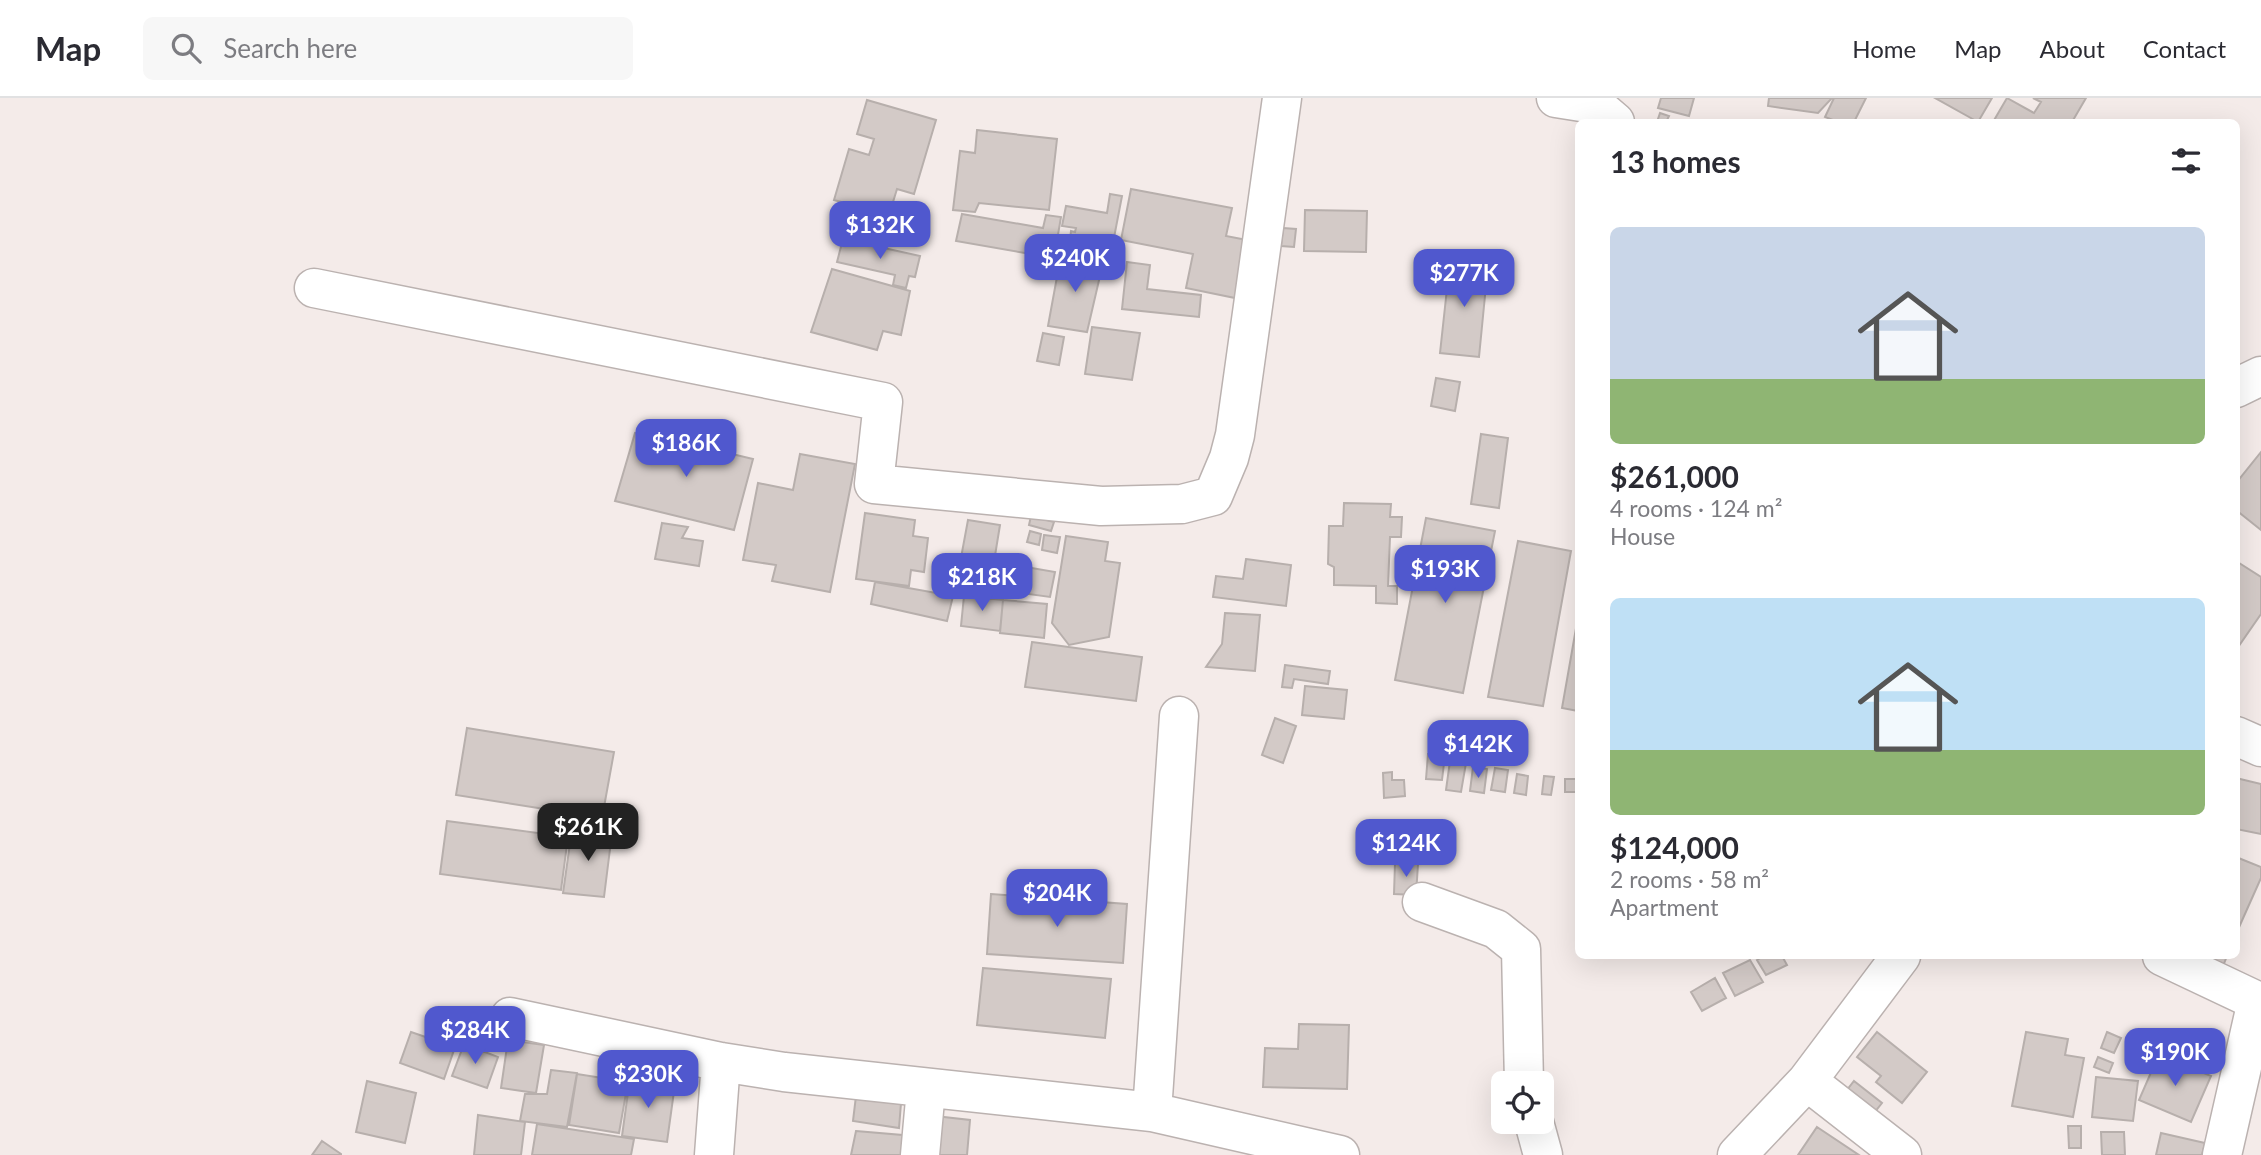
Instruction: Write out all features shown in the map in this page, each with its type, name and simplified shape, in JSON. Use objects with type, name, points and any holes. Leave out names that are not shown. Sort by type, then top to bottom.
[{"type":"street","points":[[314,288],[883,402],[874,484],[1101,506],[1182,504],[1213,496],[1232,447],[1282,98]]},
{"type":"street","points":[[1556,98],[1602,108]]},
{"type":"street","points":[[2240,386],[2261,376]]},
{"type":"street","points":[[1152,1112],[1179,716]]},
{"type":"street","points":[[2240,738],[2261,747]]},
{"type":"street","points":[[1422,902],[1496,929],[1521,949],[1524,1071]]},
{"type":"street","points":[[1737,1155],[1807,1081],[1898,959]]},
{"type":"street","points":[[2168,959],[2259,1001],[2222,1155]]},
{"type":"street","points":[[510,1017],[721,1062],[784,1072],[1152,1112],[1340,1155]]},
{"type":"street","points":[[714,1155],[721,1062]]},
{"type":"street","points":[[1807,1081],[1902,1155]]},
{"type":"street","points":[[920,1155],[926,1089]]},
{"type":"street","points":[[1537,1134],[1543,1155]]},
{"type":"building","points":[[1661,98],[1694,98],[1689,116],[1658,108]]},
{"type":"building","points":[[1769,98],[1832,98],[1818,113],[1768,106]]},
{"type":"building","points":[[1834,98],[1866,98],[1856,119],[1825,117]]},
{"type":"building","points":[[1935,98],[1992,98],[1980,119],[1973,119]]},
{"type":"building","points":[[2007,98],[2034,113],[2041,102],[2033,98],[2086,98],[2074,119],[1995,119]]},
{"type":"building","points":[[867,100],[936,120],[914,194],[897,189],[889,215],[834,200],[849,149],[869,155],[874,139],[857,134]]},
{"type":"building","points":[[1660,113],[1669,116],[1668,119],[1658,119]]},
{"type":"building","points":[[977,130],[1057,139],[1049,210],[979,203],[975,212],[953,210],[960,151],[975,153]]},
{"type":"building","points":[[1131,189],[1232,208],[1226,236],[1247,240],[1235,298],[1186,288],[1193,254],[1121,240]]},
{"type":"building","points":[[1110,194],[1122,196],[1112,248],[1070,240],[1071,231],[1075,232],[1076,228],[1062,226],[1066,206],[1107,213]]},
{"type":"building","points":[[1305,210],[1367,211],[1366,252],[1304,251]]},
{"type":"building","points":[[962,214],[1043,228],[1046,215],[1061,217],[1054,258],[956,241]]},
{"type":"building","points":[[1283,228],[1296,229],[1294,247],[1281,246]]},
{"type":"building","points":[[843,239],[920,256],[915,277],[909,276],[906,288],[893,285],[895,275],[837,262]]},
{"type":"building","points":[[1061,255],[1103,263],[1087,332],[1048,326]]},
{"type":"building","points":[[1450,261],[1488,265],[1479,357],[1440,353]]},
{"type":"building","points":[[1127,262],[1150,265],[1147,289],[1201,295],[1199,317],[1122,309]]},
{"type":"building","points":[[832,269],[910,291],[901,335],[883,331],[877,350],[811,332]]},
{"type":"building","points":[[1092,327],[1140,333],[1132,380],[1085,374]]},
{"type":"building","points":[[1043,333],[1064,337],[1059,365],[1037,361]]},
{"type":"building","points":[[1436,378],[1460,382],[1455,411],[1431,406]]},
{"type":"building","points":[[635,433],[687,446],[695,435],[734,445],[732,454],[753,459],[734,530],[615,501]]},
{"type":"building","points":[[1481,434],[1508,438],[1499,508],[1471,504]]},
{"type":"building","points":[[2261,452],[2261,530],[2240,513],[2240,478]]},
{"type":"building","points":[[800,454],[855,464],[830,592],[772,581],[776,565],[743,560],[758,483],[793,490]]},
{"type":"building","points":[[1344,503],[1391,504],[1390,517],[1402,517],[1401,537],[1390,537],[1388,586],[1397,586],[1397,604],[1376,603],[1376,586],[1334,585],[1334,567],[1328,564],[1329,526],[1343,526]]},
{"type":"building","points":[[865,513],[915,520],[913,536],[928,538],[924,572],[911,570],[909,586],[856,579]]},
{"type":"building","points":[[1031,516],[1054,522],[1051,531],[1029,525]]},
{"type":"building","points":[[1426,518],[1495,531],[1463,693],[1395,680]]},
{"type":"building","points":[[968,520],[1000,525],[991,580],[958,574]]},
{"type":"building","points":[[662,523],[688,527],[682,538],[703,541],[699,566],[655,559]]},
{"type":"building","points":[[1030,531],[1041,534],[1039,545],[1027,542]]},
{"type":"building","points":[[1044,535],[1060,537],[1057,553],[1042,550]]},
{"type":"building","points":[[1066,536],[1108,542],[1105,561],[1120,563],[1109,637],[1069,645],[1052,623]]},
{"type":"building","points":[[1518,541],[1571,551],[1543,706],[1488,697]]},
{"type":"building","points":[[1246,559],[1291,565],[1286,606],[1213,597],[1216,576],[1243,579]]},
{"type":"building","points":[[2240,564],[2261,577],[2261,614],[2240,644]]},
{"type":"building","points":[[1026,567],[1055,572],[1050,597],[1021,593]]},
{"type":"building","points":[[875,582],[953,596],[947,621],[871,604]]},
{"type":"building","points":[[964,596],[1003,600],[1000,631],[961,626]]},
{"type":"building","points":[[1003,600],[1047,604],[1044,638],[1000,633]]},
{"type":"building","points":[[1225,613],[1260,615],[1255,671],[1206,667],[1222,644]]},
{"type":"building","points":[[1575,634],[1575,710],[1562,708]]},
{"type":"building","points":[[1032,642],[1142,657],[1136,701],[1025,687]]},
{"type":"building","points":[[1285,665],[1330,671],[1328,684],[1294,679],[1292,688],[1282,687]]},
{"type":"building","points":[[1305,686],[1347,690],[1344,719],[1302,715]]},
{"type":"building","points":[[1275,718],[1296,726],[1283,763],[1262,755]]},
{"type":"building","points":[[467,728],[614,752],[602,818],[456,795]]},
{"type":"building","points":[[1428,754],[1445,755],[1442,780],[1426,779]]},
{"type":"building","points":[[1450,761],[1466,763],[1461,792],[1446,790]]},
{"type":"building","points":[[1473,767],[1487,769],[1484,793],[1470,791]]},
{"type":"building","points":[[1495,768],[1508,770],[1505,792],[1491,790]]},
{"type":"building","points":[[1392,772],[1392,780],[1404,780],[1405,796],[1384,798],[1383,773]]},
{"type":"building","points":[[1517,774],[1528,776],[1526,795],[1514,793]]},
{"type":"building","points":[[1544,776],[1554,777],[1551,795],[1542,794]]},
{"type":"building","points":[[1565,779],[1575,779],[1575,792],[1565,792]]},
{"type":"building","points":[[2240,779],[2261,784],[2261,834],[2240,830]]},
{"type":"building","points":[[447,821],[568,837],[561,890],[440,874]]},
{"type":"building","points":[[572,829],[612,833],[604,897],[563,893]]},
{"type":"building","points":[[2240,859],[2261,867],[2261,878],[2240,925]]},
{"type":"building","points":[[1395,863],[1418,864],[1416,895],[1394,894]]},
{"type":"building","points":[[991,894],[1127,904],[1123,963],[987,954]]},
{"type":"building","points":[[1784,959],[1787,965],[1766,975],[1757,960]]},
{"type":"building","points":[[2206,959],[2226,959],[2223,966]]},
{"type":"building","points":[[1750,960],[1763,982],[1735,996],[1723,973]]},
{"type":"building","points":[[983,968],[1111,979],[1105,1038],[977,1025]]},
{"type":"building","points":[[1715,978],[1726,998],[1702,1011],[1691,992]]},
{"type":"building","points":[[1299,1024],[1349,1025],[1347,1089],[1263,1087],[1265,1048],[1298,1049]]},
{"type":"building","points":[[411,1032],[455,1047],[444,1079],[400,1063]]},
{"type":"building","points":[[1877,1032],[1927,1072],[1902,1103],[1876,1082],[1881,1076],[1857,1057]]},
{"type":"building","points":[[2026,1032],[2068,1039],[2065,1055],[2084,1058],[2073,1117],[2012,1106]]},
{"type":"building","points":[[2107,1032],[2121,1038],[2114,1053],[2101,1048]]},
{"type":"building","points":[[508,1040],[544,1045],[536,1093],[501,1088]]},
{"type":"building","points":[[464,1044],[498,1057],[487,1088],[452,1076]]},
{"type":"building","points":[[2159,1054],[2211,1076],[2191,1122],[2139,1100]]},
{"type":"building","points":[[2098,1057],[2113,1063],[2109,1073],[2094,1067]]},
{"type":"building","points":[[551,1070],[577,1073],[567,1127],[520,1121],[525,1094],[547,1094]]},
{"type":"building","points":[[577,1074],[628,1082],[619,1133],[569,1125]]},
{"type":"building","points":[[2096,1077],[2138,1081],[2133,1121],[2092,1117]]},
{"type":"building","points":[[630,1078],[675,1084],[667,1142],[622,1136]]},
{"type":"building","points":[[367,1081],[416,1093],[405,1143],[356,1132]]},
{"type":"building","points":[[1854,1081],[1882,1103],[1866,1123],[1839,1100]]},
{"type":"building","points":[[856,1096],[901,1103],[899,1128],[853,1121]]},
{"type":"building","points":[[478,1115],[525,1122],[521,1155],[474,1155]]},
{"type":"building","points":[[935,1116],[970,1120],[967,1155],[931,1155]]},
{"type":"building","points":[[537,1124],[634,1139],[631,1155],[532,1155]]},
{"type":"building","points":[[2068,1126],[2081,1126],[2081,1148],[2069,1148]]},
{"type":"building","points":[[1817,1127],[1859,1155],[1798,1155]]},
{"type":"building","points":[[856,1131],[914,1136],[912,1155],[851,1155]]},
{"type":"building","points":[[2101,1132],[2124,1132],[2125,1155],[2102,1155]]},
{"type":"building","points":[[2161,1133],[2205,1143],[2202,1155],[2156,1155]]},
{"type":"building","points":[[322,1141],[341,1154],[341,1155],[312,1155]]}]
